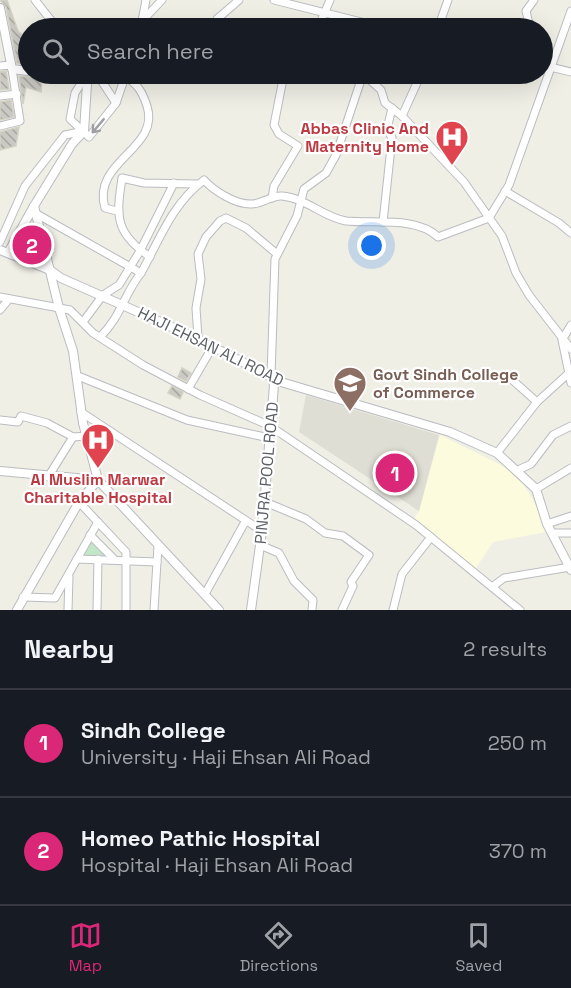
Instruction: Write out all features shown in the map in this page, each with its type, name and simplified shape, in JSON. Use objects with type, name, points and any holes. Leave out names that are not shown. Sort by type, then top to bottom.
[{"type":"street","points":[[35,0],[49,18]]},
{"type":"street","points":[[142,18],[146,0]]},
{"type":"street","points":[[147,18],[162,0]]},
{"type":"street","points":[[218,18],[239,0]]},
{"type":"street","points":[[274,0],[342,18]]},
{"type":"street","points":[[323,18],[330,0]]},
{"type":"street","points":[[442,18],[448,0]]},
{"type":"street","points":[[528,18],[526,11],[534,0]]},
{"type":"street","points":[[0,8],[3,34],[17,94],[20,122],[0,126]]},
{"type":"street","points":[[553,51],[571,11]]},
{"type":"street","points":[[0,66],[18,69]]},
{"type":"street","points":[[553,68],[571,72]]},
{"type":"street","points":[[80,84],[75,93],[70,118],[89,137],[116,103],[123,84]]},
{"type":"street","points":[[4,252],[35,209],[72,144],[84,131],[87,84]]},
{"type":"street","points":[[104,84],[116,103]]},
{"type":"street","points":[[117,211],[105,208],[102,199],[105,179],[149,126],[150,114],[137,84]]},
{"type":"street","points":[[272,198],[274,186],[298,146],[279,134],[274,125],[282,84]]},
{"type":"street","name":"PINJRA POOL ROAD","points":[[251,610],[265,502],[274,385],[271,375],[277,254],[297,216],[304,189],[326,173],[336,155],[360,84]]},
{"type":"street","points":[[376,84],[385,103],[402,116],[464,182],[502,236],[516,273],[529,295],[571,349]]},
{"type":"street","points":[[402,116],[416,84]]},
{"type":"street","points":[[100,337],[114,324],[170,217],[204,180],[211,189],[251,205],[281,196],[312,204],[336,218],[347,221],[382,222],[430,229],[438,237],[489,218],[505,191],[539,103],[543,84]]},
{"type":"street","points":[[0,96],[17,94]]},
{"type":"street","points":[[382,222],[392,138],[387,129],[392,108]]},
{"type":"street","points":[[0,240],[25,186],[65,135],[84,131]]},
{"type":"street","points":[[150,257],[140,251],[123,233],[117,211],[122,178],[144,183],[174,183],[185,186],[198,184]]},
{"type":"street","points":[[83,322],[103,295],[119,285],[131,267],[174,183]]},
{"type":"street","points":[[505,191],[559,223],[571,233]]},
{"type":"street","points":[[35,209],[141,273]]},
{"type":"street","points":[[35,209],[78,376],[81,412],[98,480],[219,610]]},
{"type":"street","points":[[198,338],[196,308],[201,279],[198,254],[206,237],[220,221],[226,218],[246,228],[277,254]]},
{"type":"street","name":"HAJI EHSAN ALI ROAD","points":[[4,252],[50,270],[61,278],[198,338],[281,382],[450,432],[496,453],[518,470],[536,489],[547,524],[570,568]]},
{"type":"street","points":[[0,297],[70,310],[100,337],[143,365],[188,389],[270,426],[431,537],[520,610]]},
{"type":"street","points":[[0,310],[9,299]]},
{"type":"street","points":[[571,325],[562,340],[571,383]]},
{"type":"street","points":[[188,389],[213,346]]},
{"type":"street","points":[[496,453],[537,402],[570,372]]},
{"type":"street","points":[[78,376],[187,420],[269,438]]},
{"type":"street","points":[[508,376],[537,402]]},
{"type":"street","points":[[81,412],[245,522],[262,531]]},
{"type":"street","points":[[0,420],[18,422],[21,416],[47,423],[73,436],[86,436]]},
{"type":"street","points":[[518,470],[531,464],[553,435],[571,426]]},
{"type":"street","points":[[48,477],[73,436]]},
{"type":"street","points":[[536,489],[571,468]]},
{"type":"street","points":[[0,471],[98,480]]},
{"type":"street","points":[[16,610],[79,502],[98,480]]},
{"type":"street","points":[[79,502],[126,552],[128,560],[126,610]]},
{"type":"street","points":[[265,502],[306,519],[325,533],[343,536],[369,555],[351,582],[354,586],[342,610]]},
{"type":"street","points":[[547,524],[571,516]]},
{"type":"street","points":[[23,597],[55,597],[98,522]]},
{"type":"street","points":[[205,594],[245,522]]},
{"type":"street","points":[[552,533],[571,533]]},
{"type":"street","points":[[90,535],[114,559]]},
{"type":"street","points":[[393,610],[402,574],[431,537]]},
{"type":"street","points":[[260,545],[279,553],[294,581],[313,600],[312,610]]},
{"type":"street","points":[[154,610],[158,546]]},
{"type":"street","points":[[77,559],[157,562]]},
{"type":"street","points":[[97,610],[98,559]]},
{"type":"street","points":[[492,586],[504,578],[570,568]]},
{"type":"street","points":[[68,610],[69,574]]},
{"type":"shaded area","points":[[306,395],[439,435],[419,511],[299,432]]},
{"type":"shaded area","points":[[440,435],[517,473],[551,531],[493,542],[474,571],[412,522],[419,511]]},
{"type":"green space","points":[[90,535],[114,559],[77,559]]},
{"type":"building","points":[[0,0],[7,0],[18,31],[18,63],[17,63],[6,7]]},
{"type":"building","points":[[6,71],[9,89],[0,90],[0,72]]},
{"type":"building","points":[[20,84],[42,84],[41,92],[26,87],[23,104]]},
{"type":"building","points":[[11,100],[14,117],[0,120],[0,102]]},
{"type":"building","points":[[19,127],[16,146],[0,150],[0,132]]},
{"type":"building","points":[[182,368],[191,373],[186,381],[178,377]]},
{"type":"building","points":[[172,386],[183,392],[180,399],[168,393]]},
{"type":"place","name":"Abbas Clinic And Maternity Home","points":[[452,166]]},
{"type":"place","name":"Homeo Pathic Hospital","points":[[32,245]]},
{"type":"place","name":"Govt Sindh College of Commerce","points":[[350,412]]},
{"type":"place","name":"Al Muslim Marwar Charitable Hospital","points":[[98,469]]},
{"type":"place","name":"Sindh College","points":[[395,473]]}]
